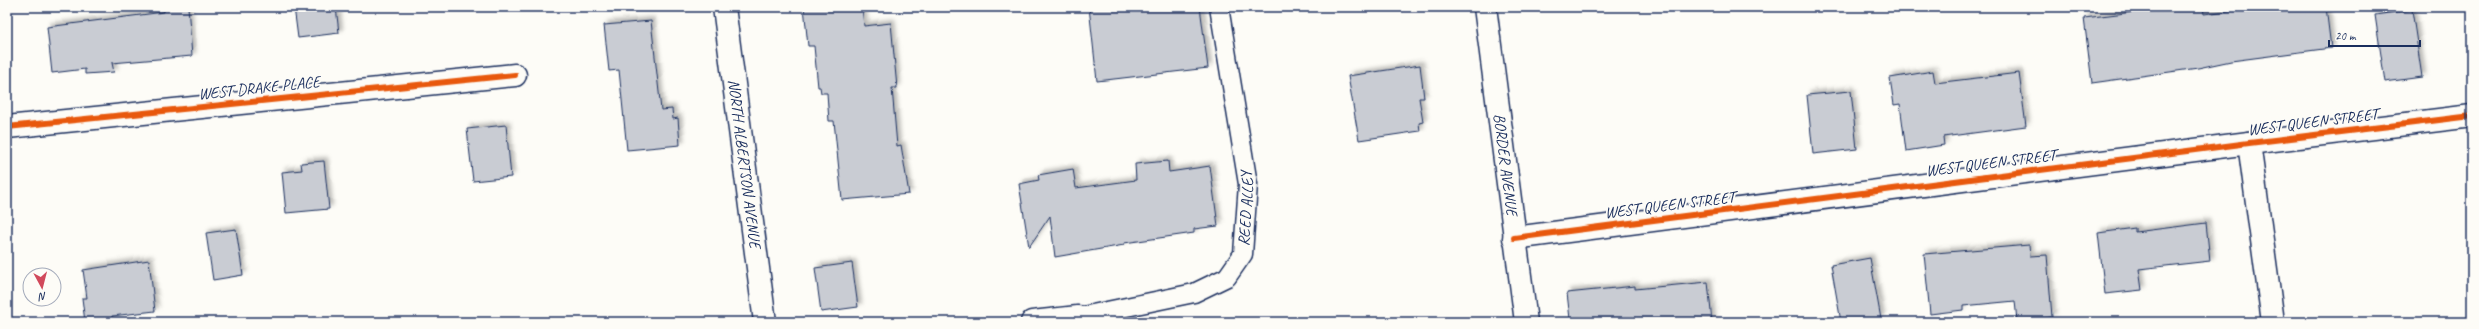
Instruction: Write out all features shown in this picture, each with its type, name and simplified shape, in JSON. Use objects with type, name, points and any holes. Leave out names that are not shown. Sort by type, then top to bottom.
[{"type":"street","name":"NORTH ALBERTSON AVENUE","points":[[724,7],[766,322]]},
{"type":"street","name":"BORDER AVENUE","points":[[1485,7],[1526,322]]},
{"type":"street","name":"WEST DRAKE PLACE","points":[[7,127],[515,75]]},
{"type":"street","name":"WEST QUEEN STREET","points":[[1514,238],[2249,142],[2472,116]]},
{"type":"street","points":[[2249,142],[2273,322]]},
{"type":"street","points":[[1032,322],[1078,319]]},
{"type":"lane","name":"REED ALLEY","points":[[1078,319],[1194,293],[1227,277],[1243,254],[1248,184],[1219,7]]},
{"type":"building","points":[[164,7],[188,7],[192,56],[112,63],[114,72],[85,74],[85,69],[52,73],[47,27],[164,12]]},
{"type":"building","points":[[294,7],[336,7],[339,33],[298,38]]},
{"type":"building","points":[[804,7],[862,7],[864,26],[891,23],[897,88],[892,88],[897,146],[901,145],[909,194],[842,200],[834,121],[829,121],[827,93],[821,93],[820,87],[818,87],[814,46],[808,46]]},
{"type":"building","points":[[1089,7],[1200,7],[1208,68],[1097,81]]},
{"type":"building","points":[[2159,7],[2203,7],[2204,14],[2259,7],[2326,7],[2331,48],[2231,61],[2198,68],[2092,83],[2084,18],[2159,9]]},
{"type":"building","points":[[2412,10],[2422,77],[2385,82],[2375,15]]},
{"type":"building","points":[[651,21],[661,110],[672,109],[673,119],[678,118],[680,145],[627,150],[619,70],[609,71],[604,25]]},
{"type":"building","points":[[1420,65],[1424,98],[1419,98],[1423,122],[1419,123],[1420,131],[1359,140],[1348,76]]},
{"type":"building","points":[[1933,71],[1935,83],[2019,73],[2026,126],[1943,137],[1944,145],[1906,151],[1900,104],[1894,105],[1890,78]]},
{"type":"building","points":[[1851,91],[1857,149],[1813,154],[1807,95]]},
{"type":"building","points":[[506,125],[511,177],[473,181],[467,129]]},
{"type":"building","points":[[324,161],[329,209],[286,213],[282,172],[302,170],[301,163]]},
{"type":"building","points":[[1168,161],[1169,172],[1210,166],[1218,226],[1194,229],[1194,233],[1124,243],[1124,245],[1055,257],[1050,216],[1029,247],[1019,184],[1039,180],[1038,175],[1073,169],[1076,188],[1136,180],[1135,164]]},
{"type":"building","points":[[2206,223],[2210,261],[2139,269],[2142,290],[2105,294],[2098,233],[2135,228],[2135,232]]},
{"type":"building","points":[[236,229],[243,275],[213,280],[206,233]]},
{"type":"building","points":[[2029,245],[2030,256],[2047,255],[2052,317],[2017,321],[2015,301],[1963,306],[1963,310],[1930,314],[1924,254]]},
{"type":"building","points":[[1870,258],[1881,319],[1841,322],[1831,265]]},
{"type":"building","points":[[149,260],[155,311],[112,316],[112,322],[85,322],[82,298],[87,298],[83,270]]},
{"type":"building","points":[[852,263],[858,307],[821,312],[815,268]]},
{"type":"building","points":[[1708,282],[1712,322],[1575,322],[1575,318],[1570,319],[1567,293],[1635,286],[1635,289]]},
{"type":"cycle path","points":[[7,127],[515,75]]},
{"type":"cycle path","points":[[1514,238],[2249,143],[2472,116]]}]
